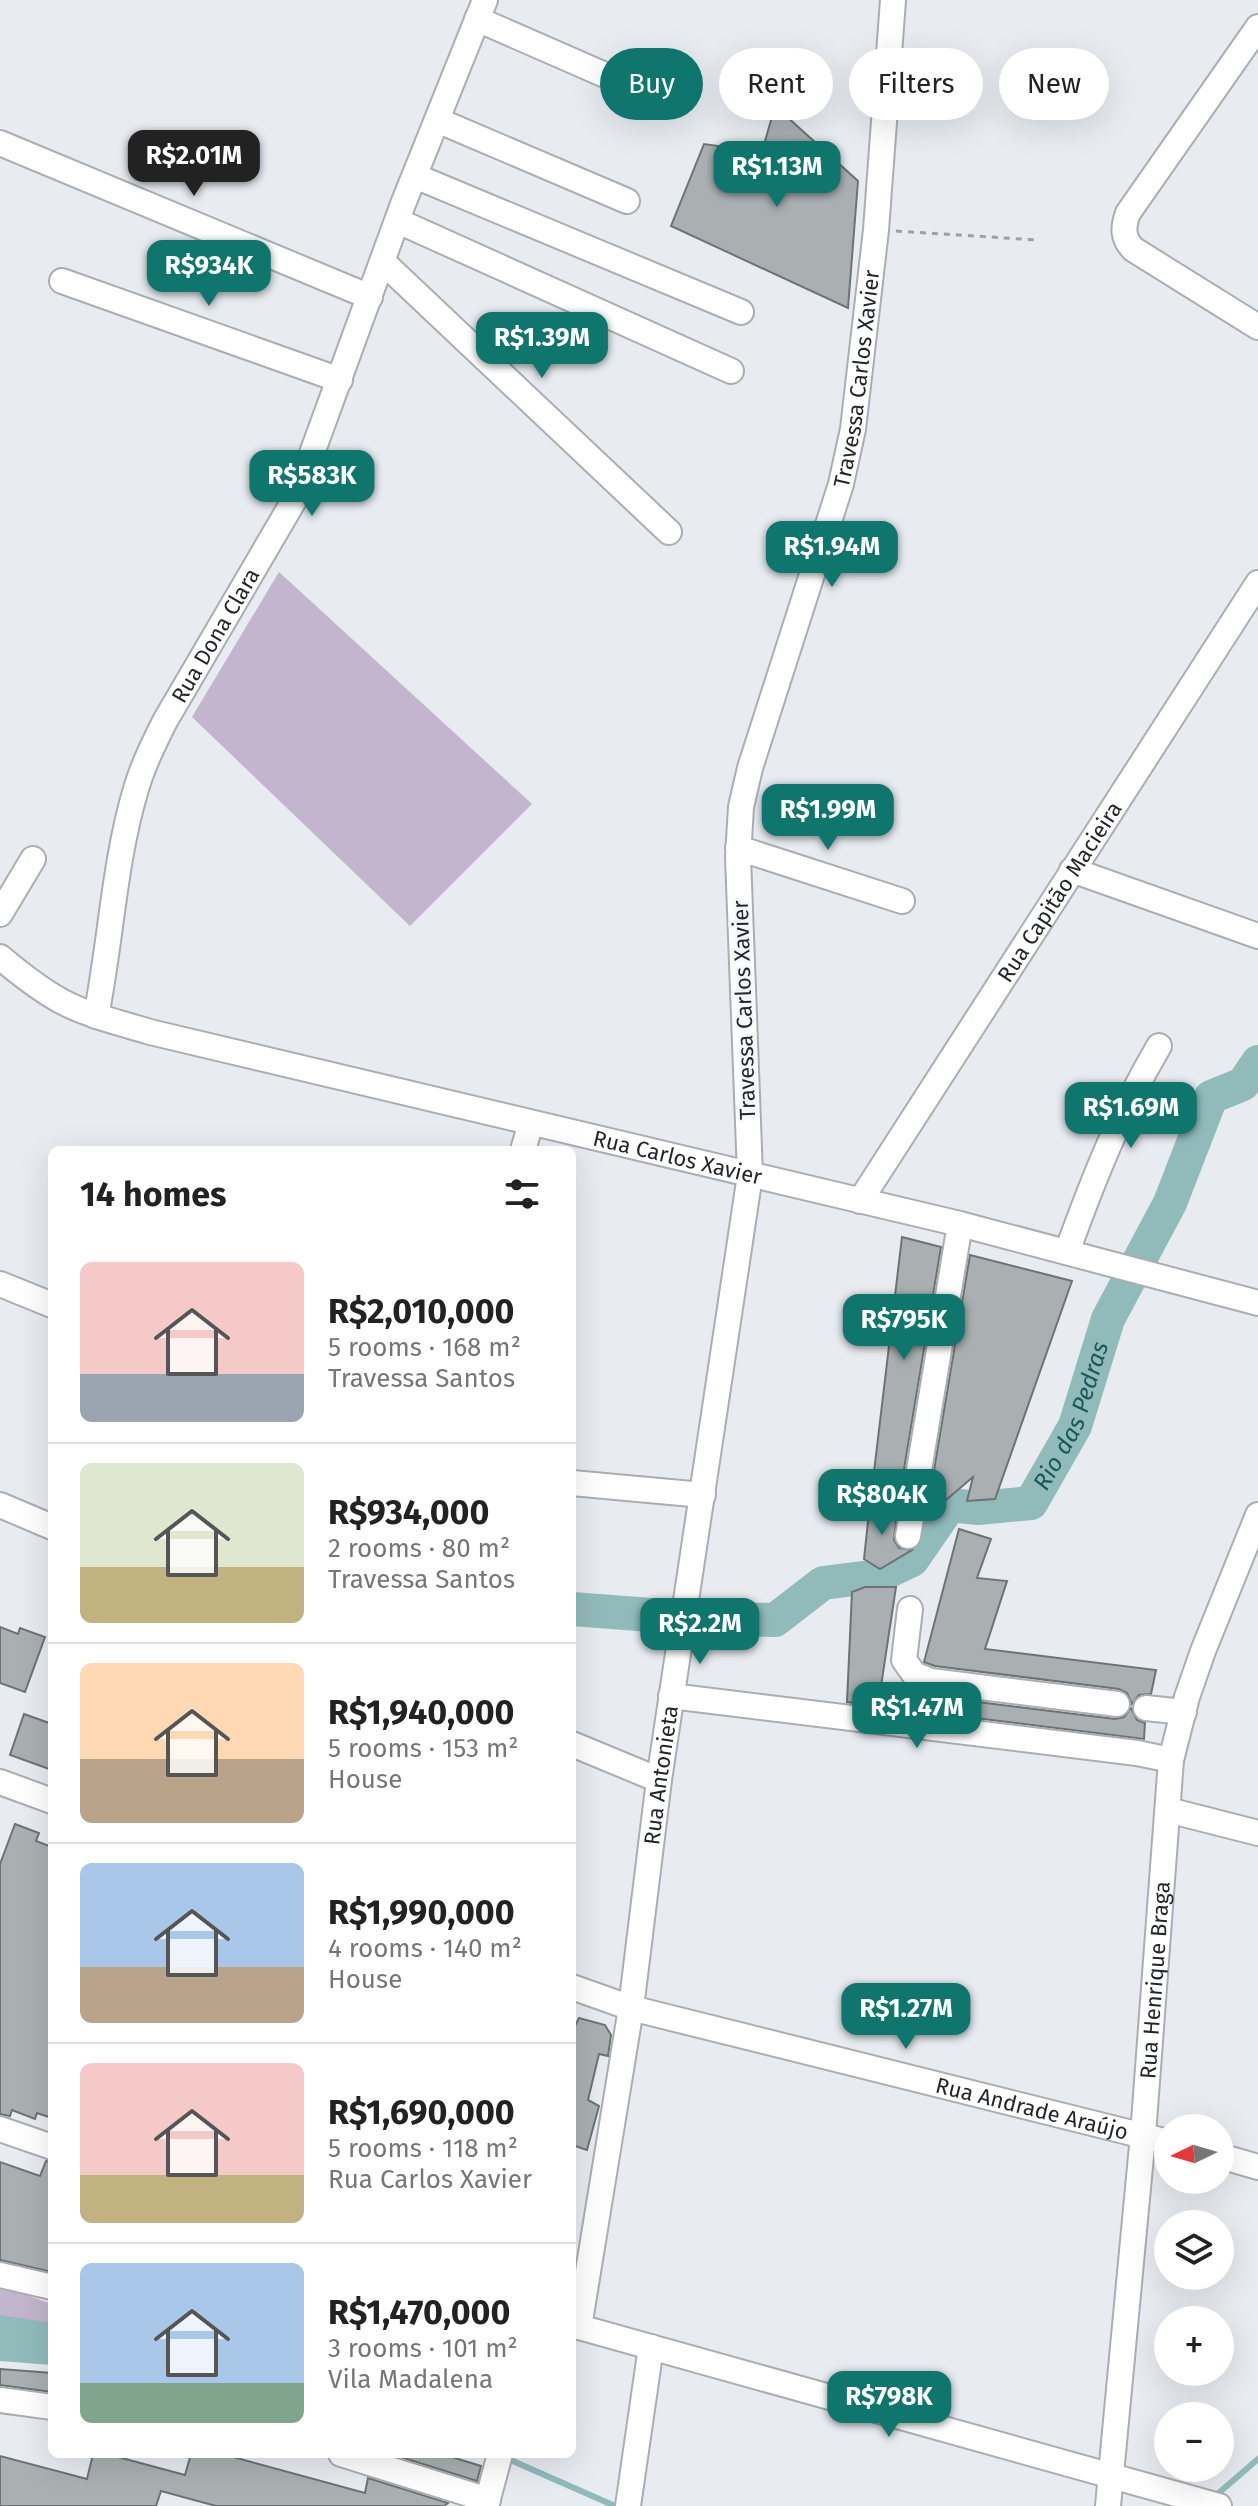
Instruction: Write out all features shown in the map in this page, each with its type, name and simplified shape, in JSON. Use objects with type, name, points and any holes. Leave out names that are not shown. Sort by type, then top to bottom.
[{"type":"street","name":"Travessa Carlos Xavier","points":[[750,1175],[738,848],[741,807],[750,768],[841,484],[853,429],[876,230],[893,0]]},
{"type":"street","points":[[481,9],[600,69]]},
{"type":"street","name":"Rua Dona Clara","points":[[96,1016],[123,842],[147,757],[165,721],[284,521],[308,468],[398,221],[481,9]]},
{"type":"street","points":[[1258,27],[1128,213],[1124,231],[1126,242],[1133,249],[1258,327]]},
{"type":"street","points":[[437,120],[627,201]]},
{"type":"street","points":[[0,143],[370,297]]},
{"type":"street","points":[[415,176],[741,312]]},
{"type":"street","points":[[398,221],[731,371]]},
{"type":"street","points":[[383,262],[669,532]]},
{"type":"street","points":[[62,281],[340,380]]},
{"type":"street","name":"Rua Capitão Macieira","points":[[860,1201],[1256,590]]},
{"type":"street","points":[[738,848],[902,901]]},
{"type":"street","points":[[0,914],[33,859]]},
{"type":"street","points":[[1072,870],[1258,936]]},
{"type":"street","name":"Rua Carlos Xavier","points":[[2,963],[62,1002],[150,1032],[960,1224],[1258,1303]]},
{"type":"street","points":[[1067,1252],[1107,1145],[1159,1046]]},
{"type":"street","points":[[524,1146],[531,1123]]},
{"type":"street","name":"Rua Antonieta","points":[[576,2320],[631,2008],[671,1696],[750,1175]]},
{"type":"street","points":[[908,1536],[960,1224]]},
{"type":"street","points":[[0,1284],[48,1303]]},
{"type":"street","points":[[576,1483],[703,1495]]},
{"type":"street","points":[[0,1505],[48,1525]]},
{"type":"street","name":"Rua Henrique Braga","points":[[1108,2506],[1143,2135],[1171,1760],[1203,1651],[1257,1520]]},
{"type":"street","points":[[910,1609],[904,1660],[914,1674],[931,1681],[1117,1704]]},
{"type":"street","points":[[671,1696],[1122,1751],[1171,1760]]},
{"type":"street","points":[[1146,1708],[1184,1712]]},
{"type":"street","points":[[576,1746],[659,1780]]},
{"type":"street","points":[[0,1782],[48,1800]]},
{"type":"street","points":[[1168,1810],[1258,1833]]},
{"type":"street","name":"Rua Andrade Araújo","points":[[576,1988],[631,2008],[1154,2138]]},
{"type":"street","points":[[0,2129],[48,2146]]},
{"type":"street","points":[[1234,2160],[1258,2167]]},
{"type":"street","points":[[0,2275],[48,2286]]},
{"type":"street","points":[[576,2326],[1219,2506]]},
{"type":"street","points":[[628,2506],[651,2347]]},
{"type":"street","points":[[0,2400],[48,2406]]},
{"type":"street","points":[[355,2458],[489,2496],[499,2458]]},
{"type":"path","points":[[876,230],[1037,240]]},
{"type":"shaded area","points":[[279,572],[532,804],[410,926],[192,717]]},
{"type":"shaded area","points":[[0,2286],[48,2303],[48,2339],[0,2322]]},
{"type":"water","points":[[0,2315],[48,2322],[48,2365],[0,2361]]},
{"type":"building","points":[[771,120],[790,120],[858,181],[848,308],[671,226],[704,144],[762,152]]},
{"type":"building","points":[[902,1237],[941,1247],[899,1499],[871,1497]]},
{"type":"building","points":[[970,1255],[1072,1281],[995,1499],[967,1501],[973,1477],[946,1500],[929,1500]]},
{"type":"building","points":[[870,1503],[897,1511],[894,1540],[899,1548],[912,1550],[880,1569],[864,1559]]},
{"type":"building","points":[[959,1529],[991,1539],[977,1578],[1007,1581],[985,1649],[1156,1670],[1151,1694],[1139,1695],[1132,1704],[1127,1693],[1119,1689],[935,1666],[924,1662]]},
{"type":"building","points":[[865,1587],[896,1587],[881,1686],[912,1689],[929,1696],[1115,1719],[1124,1717],[1131,1708],[1137,1720],[1145,1723],[1144,1739],[847,1702],[852,1592]]},
{"type":"building","points":[[0,1627],[18,1634],[20,1628],[45,1637],[25,1692],[0,1683]]},
{"type":"building","points":[[24,1714],[48,1723],[48,1769],[10,1755]]},
{"type":"building","points":[[15,1824],[39,1833],[36,1841],[48,1846],[48,2117],[37,2113],[35,2119],[12,2110],[10,2116],[0,2114],[0,1864]]},
{"type":"building","points":[[579,2018],[605,2025],[611,2035],[608,2056],[599,2054],[588,2100],[599,2106],[587,2150],[576,2146],[576,2024]]},
{"type":"building","points":[[48,2161],[48,2271],[0,2260],[0,2162],[40,2176]]},
{"type":"building","points":[[0,2369],[48,2373],[48,2391],[0,2385]]},
{"type":"building","points":[[0,2456],[87,2479],[92,2458],[122,2458],[185,2475],[190,2458],[237,2458],[365,2493],[368,2478],[448,2503],[444,2506],[216,2506],[161,2491],[156,2506],[0,2506]]},
{"type":"building","points":[[404,2458],[455,2458],[481,2466],[477,2481]]},
{"type":"waterway","name":"Rio das Pedras","points":[[576,1609],[704,1619],[775,1620],[823,1583],[878,1576],[912,1560],[950,1505],[978,1508],[1031,1503],[1075,1426],[1108,1319],[1170,1203],[1211,1097],[1243,1084],[1258,1062]]},
{"type":"waterway","points":[[506,2458],[615,2506]]},
{"type":"waterway","points":[[1214,2497],[1258,2459]]}]
